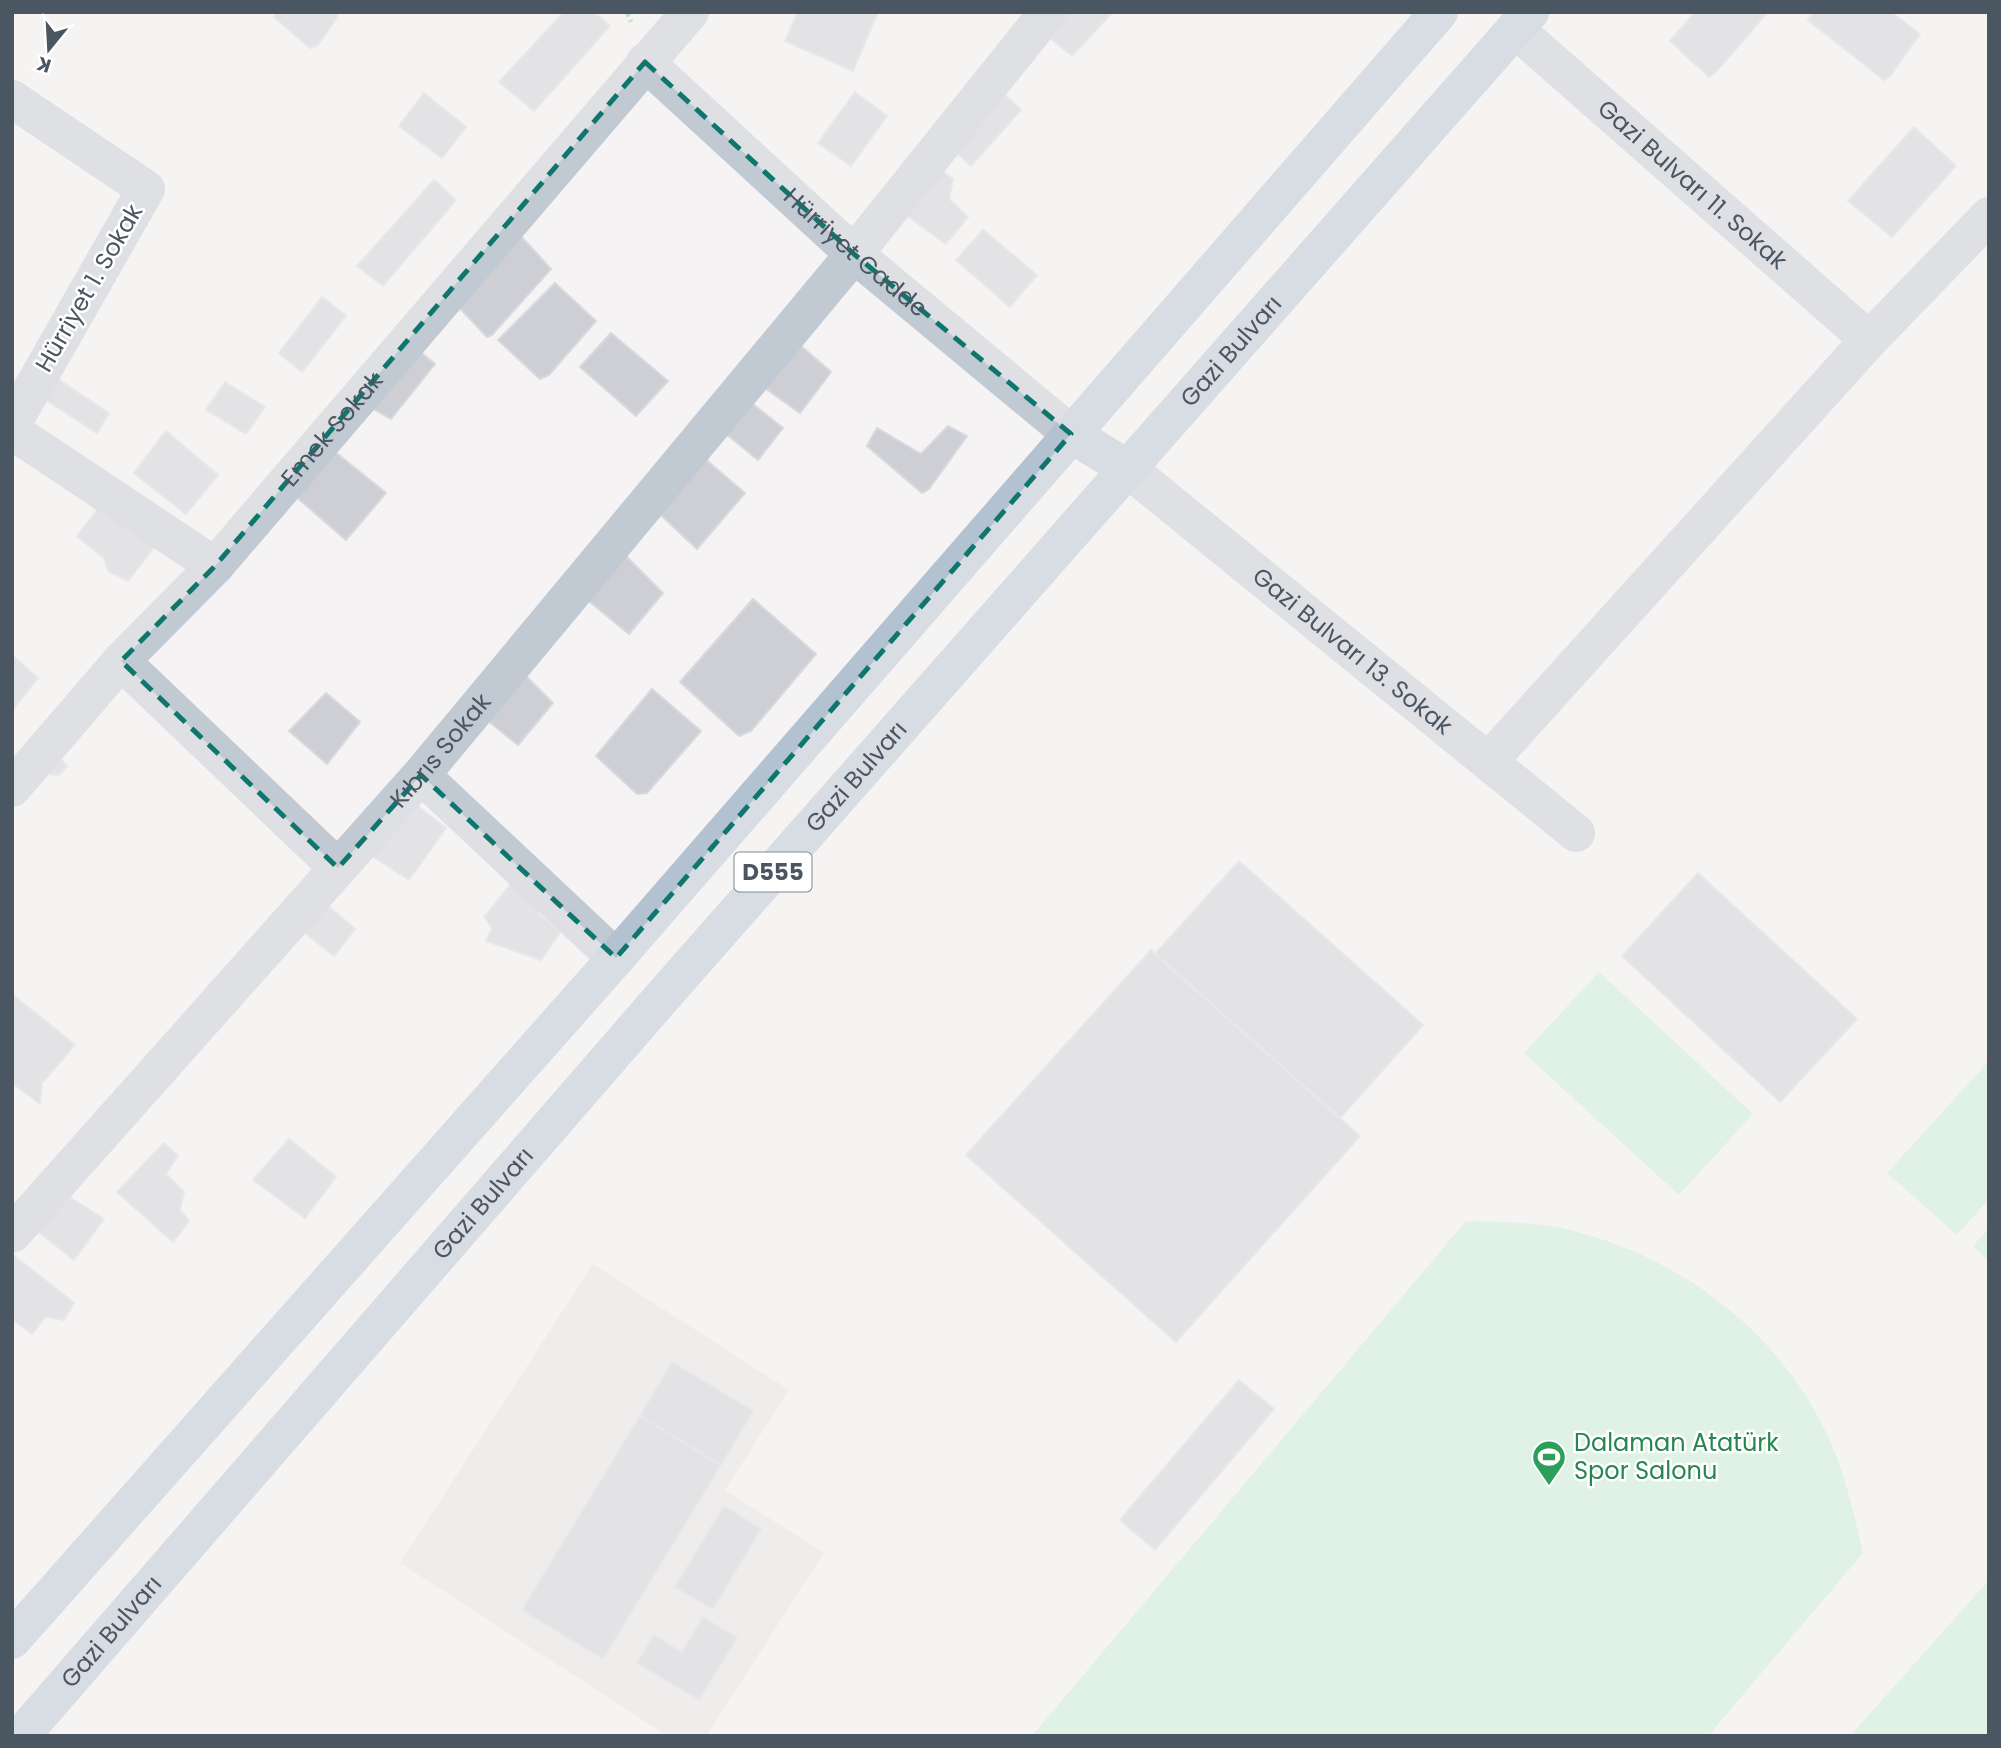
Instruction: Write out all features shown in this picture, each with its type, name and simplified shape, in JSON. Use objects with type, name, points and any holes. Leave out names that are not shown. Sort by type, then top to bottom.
[{"type":"main road","name":"D555","points":[[12,1640],[616,958],[1439,12]]},
{"type":"main road","name":"Gazi Bulvarı","points":[[21,1736],[655,1005],[1522,21]]},
{"type":"main road","points":[[1071,434],[1128,470]]},
{"type":"street","name":"Emek Sokak","points":[[12,788],[121,661],[215,566],[690,12]]},
{"type":"street","name":"Kıbrıs Sokak","points":[[12,1234],[421,775],[854,254],[1048,12]]},
{"type":"street","name":"Gazi Bulvarı 11. Sokak","points":[[1522,21],[1869,340]]},
{"type":"street","name":"Hürriyet Cadde","points":[[645,62],[854,254],[1071,434]]},
{"type":"street","name":"Hürriyet 1. Sokak","points":[[12,99],[146,189],[12,424]]},
{"type":"street","points":[[1488,762],[1869,340],[1989,216]]},
{"type":"street","points":[[12,431],[215,566]]},
{"type":"street","name":"Gazi Bulvarı 13. Sokak","points":[[1128,470],[1576,833]]},
{"type":"street","points":[[121,661],[338,868]]},
{"type":"street","points":[[421,775],[616,958]]},
{"type":"highlighted area","points":[[645,62],[854,254],[1071,434],[616,958],[421,775],[338,868],[121,661],[215,566]]},
{"type":"shaded area","points":[[593,1264],[789,1390],[725,1490],[824,1553],[706,1736],[668,1736],[400,1563]]},
{"type":"green space","points":[[1599,972],[1753,1114],[1679,1195],[1524,1053]]},
{"type":"green space","points":[[1989,1061],[1989,1199],[1957,1235],[1887,1173]]},
{"type":"green space","name":"Dalaman Atatürk Spor Salonu","points":[[1466,1221],[1549,1226],[1604,1240],[1646,1257],[1685,1278],[1721,1303],[1754,1332],[1784,1365],[1809,1401],[1841,1468],[1863,1553],[1708,1736],[1032,1736]]},
{"type":"green space","points":[[1989,1228],[1989,1261],[1973,1246]]},
{"type":"green space","points":[[1989,1580],[1989,1736],[1850,1736]]},
{"type":"building","points":[[277,12],[333,12],[338,16],[318,45],[310,48],[274,17]]},
{"type":"building","points":[[564,12],[594,12],[610,26],[534,111],[499,82]]},
{"type":"building","points":[[798,12],[878,12],[853,71],[785,41]]},
{"type":"building","points":[[1063,12],[1113,12],[1072,56],[1043,32]]},
{"type":"building","points":[[1695,12],[1768,12],[1709,77],[1670,41]]},
{"type":"building","points":[[1814,12],[1891,12],[1920,34],[1890,76],[1884,80],[1808,20]]},
{"type":"building","points":[[1000,90],[1021,110],[971,166],[950,147]]},
{"type":"building","points":[[855,92],[887,116],[851,166],[818,143]]},
{"type":"building","points":[[424,93],[466,127],[442,158],[399,126]]},
{"type":"building","points":[[1914,127],[1956,166],[1892,237],[1848,201]]},
{"type":"building","points":[[931,163],[953,179],[949,199],[968,217],[946,244],[895,207]]},
{"type":"building","points":[[434,180],[456,200],[383,286],[357,266]]},
{"type":"building","points":[[983,230],[1037,275],[1010,307],[956,260]]},
{"type":"building","points":[[518,233],[551,269],[492,335],[487,337],[453,301]]},
{"type":"building","points":[[555,283],[596,321],[549,375],[540,379],[498,340]]},
{"type":"building","points":[[322,297],[346,316],[302,372],[279,353]]},
{"type":"building","points":[[611,333],[668,381],[636,416],[580,367]]},
{"type":"building","points":[[411,344],[435,364],[391,419],[363,403]]},
{"type":"building","points":[[800,345],[831,372],[800,413],[765,388]]},
{"type":"building","points":[[55,377],[109,413],[97,433],[41,397]]},
{"type":"building","points":[[225,382],[265,407],[246,434],[206,410]]},
{"type":"building","points":[[753,404],[783,428],[758,460],[726,434]]},
{"type":"building","points":[[948,426],[967,436],[929,489],[922,493],[867,446],[877,428],[921,454]]},
{"type":"building","points":[[166,431],[218,475],[186,514],[134,473]]},
{"type":"building","points":[[329,447],[386,493],[346,540],[294,495]]},
{"type":"building","points":[[697,452],[745,493],[697,549],[651,506]]},
{"type":"building","points":[[101,505],[155,546],[128,581],[108,571],[104,558],[77,536]]},
{"type":"building","points":[[622,552],[663,593],[629,634],[584,597]]},
{"type":"building","points":[[753,599],[816,654],[751,731],[739,736],[680,682]]},
{"type":"building","points":[[12,655],[38,678],[12,711]]},
{"type":"building","points":[[523,673],[553,703],[518,745],[483,717]]},
{"type":"building","points":[[652,689],[701,731],[647,793],[637,794],[596,756]]},
{"type":"building","points":[[326,693],[360,722],[327,764],[289,731]]},
{"type":"building","points":[[53,751],[67,766],[59,775],[48,774]]},
{"type":"building","points":[[411,801],[446,828],[409,880],[372,856]]},
{"type":"building","points":[[1239,861],[1423,1025],[1340,1118],[1155,954]]},
{"type":"building","points":[[1698,873],[1857,1019],[1780,1102],[1622,956]]},
{"type":"building","points":[[513,881],[538,895],[539,914],[561,931],[541,960],[486,941],[492,928],[484,917]]},
{"type":"building","points":[[326,904],[355,929],[334,956],[303,931]]},
{"type":"building","points":[[1151,950],[1360,1136],[1176,1342],[966,1155]]},
{"type":"building","points":[[12,994],[75,1045],[42,1083],[40,1104],[12,1083]]},
{"type":"building","points":[[289,1139],[336,1177],[305,1218],[253,1180]]},
{"type":"building","points":[[164,1143],[178,1156],[166,1174],[184,1192],[180,1210],[189,1221],[173,1242],[117,1192]]},
{"type":"building","points":[[63,1193],[104,1219],[74,1260],[37,1231]]},
{"type":"building","points":[[12,1254],[74,1303],[64,1320],[45,1317],[32,1334],[12,1319]]},
{"type":"building","points":[[672,1362],[753,1411],[721,1465],[640,1416]]},
{"type":"building","points":[[1239,1380],[1274,1409],[1155,1550],[1120,1520]]},
{"type":"building","points":[[640,1416],[721,1465],[603,1659],[522,1610]]},
{"type":"building","points":[[724,1506],[761,1529],[713,1609],[675,1587]]},
{"type":"building","points":[[703,1617],[737,1638],[699,1700],[637,1663],[654,1635],[682,1652]]},
{"type":"place","name":"Dalaman Atatürk Spor Salonu","points":[[1549,1487]]}]
